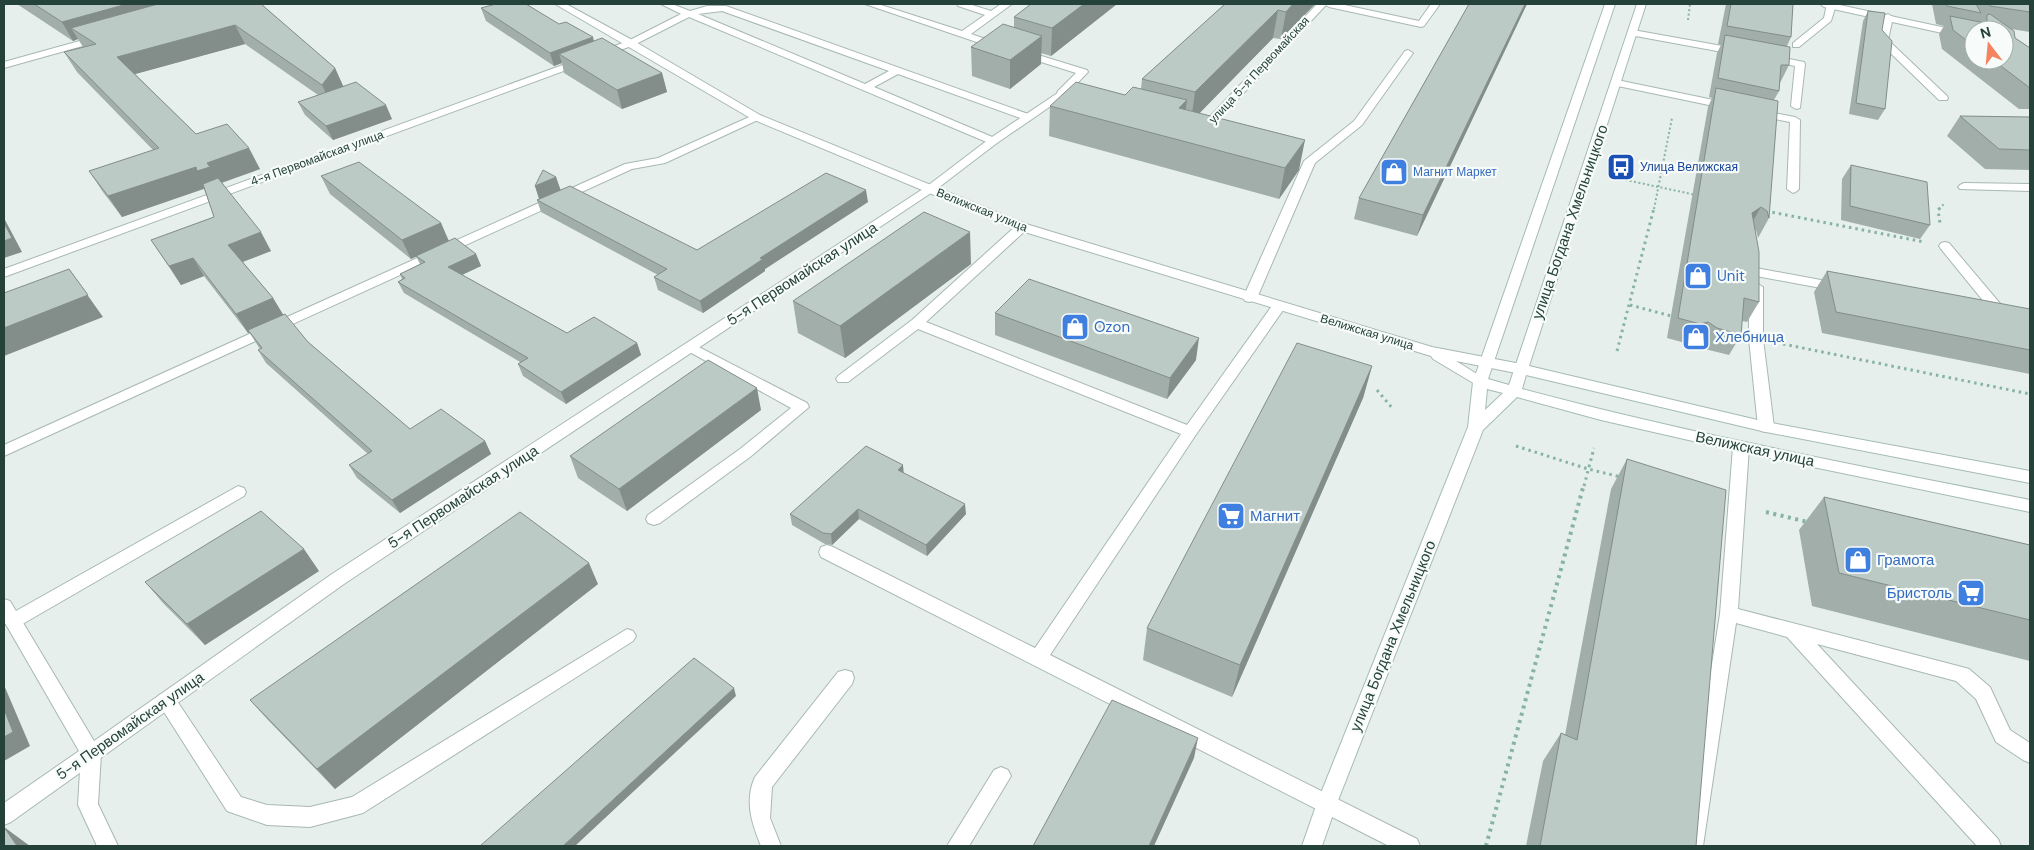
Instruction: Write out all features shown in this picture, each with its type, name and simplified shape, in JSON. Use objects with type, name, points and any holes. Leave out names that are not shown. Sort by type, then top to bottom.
[{"type":"street","name":"Велижская улица","points":[[560,4],[631,43],[756,117],[1022,226],[1250,298],[1430,351],[1488,361],[1766,428],[2030,477]]},
{"type":"street","points":[[664,4],[993,141]]},
{"type":"street","points":[[870,4],[1083,72],[1062,93],[993,141],[930,189]]},
{"type":"street","points":[[961,4],[992,14]]},
{"type":"street","points":[[963,35],[1007,4]]},
{"type":"street","name":"улица 5-я Первомайская","points":[[1202,130],[1322,4]]},
{"type":"street","points":[[1329,4],[1421,24],[1435,4]]},
{"type":"street","name":"улица Богдана Хмельницкого","points":[[1312,846],[1327,803],[1476,427],[1480,382],[1610,4]]},
{"type":"street","name":"улица Богдана Хмельницкого","points":[[1476,427],[1514,391],[1642,4]]},
{"type":"street","points":[[1796,45],[1828,19],[1828,4],[1964,35]]},
{"type":"street","name":"4-я Первомайская улица","points":[[4,273],[631,43],[689,14],[707,9],[723,8],[1027,117]]},
{"type":"street","points":[[1888,17],[1883,40],[1943,98]]},
{"type":"street","points":[[750,39],[777,27]]},
{"type":"street","points":[[1632,33],[1800,64],[1796,106]]},
{"type":"street","points":[[4,65],[110,35]]},
{"type":"street","points":[[1250,298],[1305,160],[1358,123],[1408,53]]},
{"type":"street","points":[[865,88],[897,71]]},
{"type":"street","points":[[1617,83],[1795,120],[1793,189]]},
{"type":"street","points":[[1062,93],[1099,103]]},
{"type":"street","points":[[4,451],[629,166],[661,161],[756,117]]},
{"type":"street","points":[[1964,187],[2030,188]]},
{"type":"street","name":"5-я Первомайская улица","points":[[4,815],[338,579],[930,189]]},
{"type":"street","points":[[843,379],[917,323],[1022,226]]},
{"type":"street","points":[[1944,246],[2009,320],[1986,316]]},
{"type":"street","points":[[1753,256],[1756,272],[1756,339],[1766,428]]},
{"type":"street","points":[[1756,272],[1852,290]]},
{"type":"street","points":[[1038,660],[1190,432],[1279,306]]},
{"type":"street","points":[[917,323],[1190,432]]},
{"type":"street","points":[[654,519],[745,453],[802,407],[691,347]]},
{"type":"street","name":"Велижская улица","points":[[1430,351],[1480,382],[1601,415],[1741,447],[2030,506]]},
{"type":"street","points":[[1693,846],[1729,614],[1741,447]]},
{"type":"street","points":[[108,846],[88,805],[90,754],[8,614],[238,492]]},
{"type":"street","points":[[827,552],[1410,846]]},
{"type":"street","points":[[1729,614],[1962,674],[1983,693],[2003,736],[2030,754]]},
{"type":"street","points":[[1793,631],[1991,846]]},
{"type":"street","points":[[166,700],[234,804],[267,815],[310,817],[356,806],[627,636]]},
{"type":"street","points":[[771,846],[760,818],[762,784],[846,678]]},
{"type":"street","points":[[957,846],[1001,776]]},
{"type":"path","points":[[1685,42],[1690,4]]},
{"type":"path","points":[[1617,351],[1660,187],[1676,96]]},
{"type":"path","points":[[1587,172],[1698,196]]},
{"type":"path","points":[[1764,210],[1944,246],[1938,210],[1964,187]]},
{"type":"path","points":[[1630,305],[1684,320]]},
{"type":"path","points":[[1756,339],[2030,394]]},
{"type":"path","points":[[1377,390],[1393,409]]},
{"type":"path","points":[[1516,446],[1588,469],[1625,478]]},
{"type":"path","points":[[1486,846],[1594,448]]},
{"type":"path","points":[[1738,505],[1814,523]]},
{"type":"building","points":[[34,4],[127,4],[62,22]]},
{"type":"building","points":[[158,4],[261,4],[335,68],[322,85],[235,25],[117,57],[196,134],[227,124],[249,148],[207,163],[210,167],[197,171],[196,167],[108,196],[89,171],[159,148],[64,52],[96,44],[71,28]]},
{"type":"building","points":[[496,4],[526,4],[559,24],[566,22],[593,37],[550,53],[481,8]]},
{"type":"building","points":[[1031,4],[1084,4],[1052,28],[1014,17]]},
{"type":"building","points":[[1225,4],[1293,4],[1286,12],[1278,10],[1195,92],[1142,79]]},
{"type":"building","points":[[1469,4],[1525,4],[1423,215],[1359,198]]},
{"type":"building","points":[[1731,4],[1793,4],[1791,37],[1727,26]]},
{"type":"building","points":[[1946,4],[1976,4],[1981,13],[1947,6]]},
{"type":"building","points":[[1989,4],[2030,4],[2030,12],[1990,6]]},
{"type":"building","points":[[1868,11],[1885,13],[1882,30],[1892,41],[1885,109],[1856,103]]},
{"type":"building","points":[[1990,14],[1998,20],[1987,20],[1987,15]]},
{"type":"building","points":[[1950,16],[1970,20],[1964,20],[1964,38],[1953,30]]},
{"type":"building","points":[[1003,24],[1042,36],[1010,60],[971,47]]},
{"type":"building","points":[[2014,31],[2015,38],[2030,48],[2030,88],[2006,70],[2014,70]]},
{"type":"building","points":[[1725,35],[1790,47],[1789,65],[1781,65],[1779,91],[1718,78]]},
{"type":"building","points":[[602,38],[662,73],[617,90],[559,54]]},
{"type":"building","points":[[356,82],[386,105],[326,126],[298,102]]},
{"type":"building","points":[[1076,82],[1125,95],[1133,87],[1187,100],[1179,108],[1305,140],[1285,168],[1050,106]]},
{"type":"building","points":[[1716,88],[1778,101],[1769,218],[1767,211],[1761,207],[1752,213],[1759,252],[1759,302],[1744,298],[1741,335],[1717,328],[1708,322],[1700,324],[1678,318]]},
{"type":"building","points":[[1960,116],[2030,117],[2030,150],[1999,149]]},
{"type":"building","points":[[359,162],[441,223],[402,240],[321,176]]},
{"type":"building","points":[[1851,165],[1927,182],[1930,225],[1850,206]]},
{"type":"building","points":[[543,170],[556,177],[535,186]]},
{"type":"building","points":[[826,173],[866,190],[760,258],[763,259],[700,301],[654,277],[667,269],[537,200],[570,186],[697,250]]},
{"type":"building","points":[[218,178],[261,232],[228,245],[273,298],[236,314],[193,258],[169,266],[151,240],[214,217],[203,184]]},
{"type":"building","points":[[924,212],[970,232],[840,326],[793,301]]},
{"type":"building","points":[[4,223],[12,238],[4,241]]},
{"type":"building","points":[[455,238],[476,254],[448,267],[567,333],[594,317],[637,343],[561,392],[518,364],[528,358],[398,282],[405,278],[400,274],[425,262],[416,256]]},
{"type":"building","points":[[69,269],[88,295],[4,328],[4,293]]},
{"type":"building","points":[[1827,271],[2030,309],[2030,350],[1836,312]]},
{"type":"building","points":[[1029,279],[1199,338],[1170,378],[995,313]]},
{"type":"building","points":[[285,314],[308,342],[410,429],[441,409],[485,441],[392,500],[349,465],[372,451],[258,350],[262,348],[248,330]]},
{"type":"building","points":[[1297,343],[1372,366],[1240,665],[1147,628]]},
{"type":"building","points":[[708,360],[757,388],[619,489],[570,456]]},
{"type":"building","points":[[866,446],[903,465],[898,470],[965,504],[926,545],[858,509],[831,534],[823,533],[790,514]]},
{"type":"building","points":[[1627,459],[1726,490],[1696,846],[1540,846],[1561,733],[1577,740]]},
{"type":"building","points":[[1824,497],[2030,545],[2030,620],[1839,573]]},
{"type":"building","points":[[261,511],[304,549],[187,624],[145,582]]},
{"type":"building","points":[[520,512],[589,563],[317,769],[250,700]]},
{"type":"building","points":[[694,658],[734,688],[563,846],[480,846]]},
{"type":"building","points":[[1112,700],[1198,738],[1149,846],[1033,846]]},
{"type":"building","points":[[4,709],[13,732],[4,737]]},
{"type":"building","points":[[4,827],[17,846],[4,846]]},
{"type":"place","name":"Улица Велижская","points":[[1621,167]]},
{"type":"place","name":"Магнит Маркет","points":[[1394,172]]},
{"type":"place","name":"Unit","points":[[1698,276]]},
{"type":"place","name":"Ozon","points":[[1075,327]]},
{"type":"place","name":"Хлебница","points":[[1696,337]]},
{"type":"place","name":"Магнит","points":[[1231,516]]},
{"type":"place","name":"Грамота","points":[[1858,560]]},
{"type":"place","name":"Бристоль","points":[[1971,593]]}]
